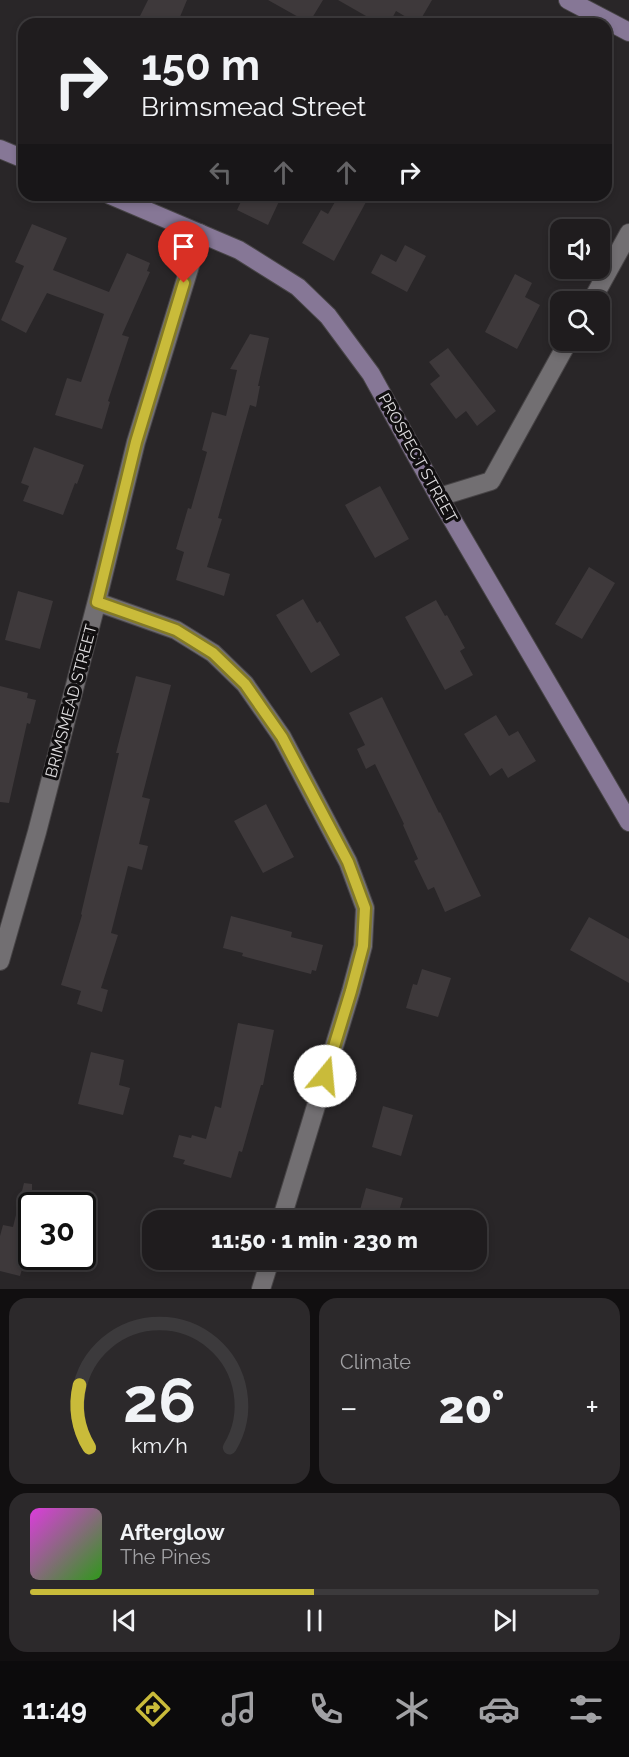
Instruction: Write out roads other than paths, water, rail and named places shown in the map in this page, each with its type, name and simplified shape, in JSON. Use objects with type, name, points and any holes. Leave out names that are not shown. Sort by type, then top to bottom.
[{"type":"main road","points":[[568,0],[602,18]]},
{"type":"main road","points":[[612,23],[629,32]]},
{"type":"main road","points":[[0,149],[18,156]]},
{"type":"main road","name":"PROSPECT STREET","points":[[125,201],[239,250],[298,287],[328,316],[371,374],[439,497],[629,822]]},
{"type":"street","name":"BRIMSMEAD STREET","points":[[0,961],[37,832],[136,442],[200,232]]},
{"type":"street","points":[[597,291],[629,233]]},
{"type":"street","points":[[439,497],[491,481],[563,351]]},
{"type":"street","points":[[97,602],[176,630],[213,653],[245,684],[282,737],[348,862],[365,908],[363,946],[351,991],[284,1210]]},
{"type":"street","points":[[261,1289],[267,1270]]}]
